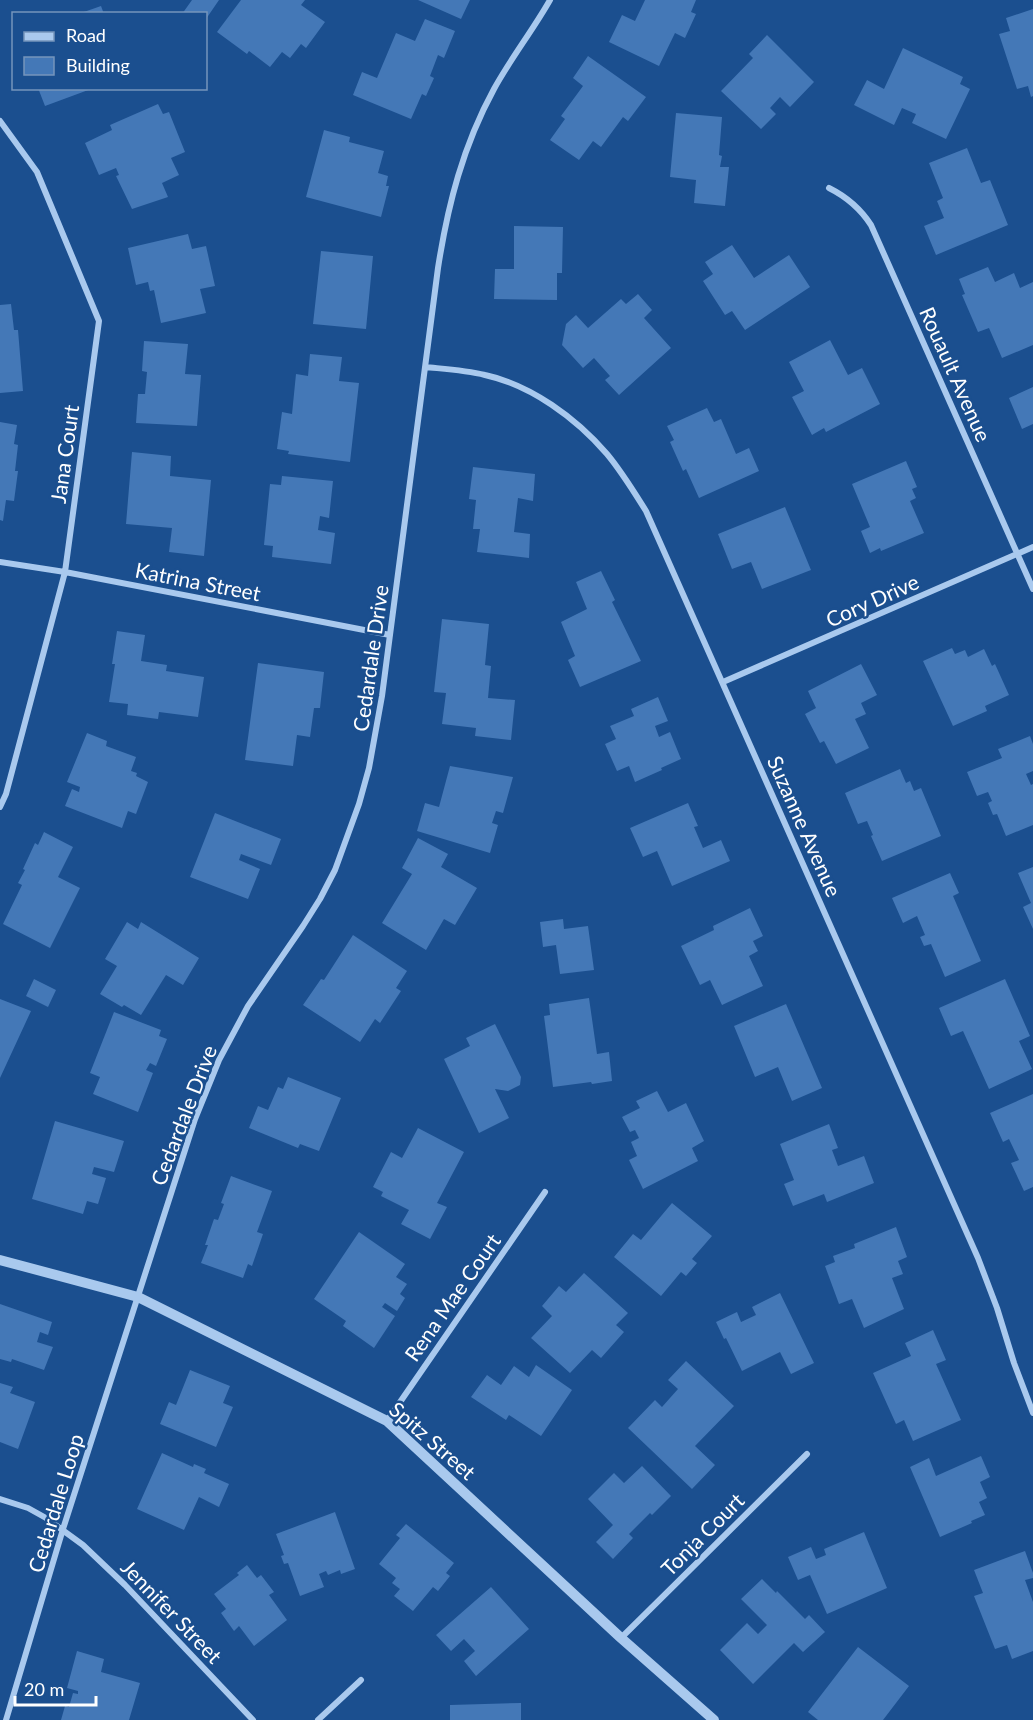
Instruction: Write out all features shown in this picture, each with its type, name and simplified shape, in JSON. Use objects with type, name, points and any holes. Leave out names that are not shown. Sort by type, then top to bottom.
[{"type":"street","name":"Cedardale Drive","points":[[138,1297],[184,1151],[219,1060],[248,1006],[320,899],[335,870],[362,795],[377,730],[443,237],[456,179],[466,150],[494,91],[550,0]]},
{"type":"street","name":"Jana Court","points":[[0,121],[37,172],[99,321],[65,572],[6,794],[0,807]]},
{"type":"street","name":"Rouault Avenue","points":[[829,188],[854,203],[871,225],[1033,589]]},
{"type":"street","name":"Suzanne Avenue","points":[[425,367],[487,375],[530,392],[550,404],[570,419],[606,453],[646,511],[978,1258],[1033,1413]]},
{"type":"street","name":"Cory Drive","points":[[723,682],[1033,547]]},
{"type":"street","name":"Katrina Street","points":[[0,562],[65,572],[390,635]]},
{"type":"street","name":"Rena Mae Court","points":[[387,1421],[545,1192]]},
{"type":"street","name":"Spitz Street","points":[[0,1260],[138,1297],[387,1421],[621,1638],[714,1720]]},
{"type":"street","name":"Cedardale Loop","points":[[6,1720],[63,1529],[138,1297]]},
{"type":"street","name":"Tonja Court","points":[[621,1638],[807,1454]]},
{"type":"street","name":"Jennifer Street","points":[[0,1499],[28,1508],[63,1529],[82,1545],[125,1584],[253,1720]]},
{"type":"street","points":[[318,1720],[361,1680]]},
{"type":"building","points":[[192,0],[219,0],[207,18],[207,12],[183,12]]},
{"type":"building","points":[[241,0],[305,0],[301,5],[325,22],[306,48],[301,44],[290,58],[282,52],[270,67],[249,51],[247,54],[217,32]]},
{"type":"building","points":[[418,0],[470,0],[461,19]]},
{"type":"building","points":[[645,0],[696,0],[691,12],[696,14],[685,38],[675,33],[659,66],[609,42],[622,15],[635,21]]},
{"type":"building","points":[[101,6],[103,12],[84,12]]},
{"type":"building","points":[[1033,9],[1033,96],[1031,97],[1028,86],[1017,89],[999,34],[1010,31],[1006,18]]},
{"type":"building","points":[[425,19],[455,31],[444,58],[438,55],[430,76],[434,78],[426,96],[422,94],[411,119],[353,95],[362,72],[377,78],[396,33],[415,41]]},
{"type":"building","points":[[767,35],[814,82],[790,107],[780,97],[770,108],[776,114],[761,129],[721,91],[753,58],[749,54]]},
{"type":"building","points":[[903,48],[963,77],[960,84],[970,89],[946,139],[912,123],[916,114],[902,108],[894,125],[854,105],[867,80],[884,89]]},
{"type":"building","points":[[588,56],[646,97],[628,121],[623,117],[601,147],[593,141],[579,160],[550,140],[565,119],[561,116],[583,86],[573,78]]},
{"type":"building","points":[[39,90],[88,90],[45,106]]},
{"type":"building","points":[[158,104],[163,114],[169,112],[185,152],[171,158],[179,175],[162,183],[168,197],[132,209],[116,176],[119,175],[116,168],[99,175],[85,143],[112,130],[110,125]]},
{"type":"building","points":[[676,113],[722,117],[720,167],[729,167],[725,206],[694,203],[696,180],[670,177]]},
{"type":"building","points":[[324,130],[350,137],[349,142],[384,151],[378,173],[388,176],[386,186],[389,186],[381,217],[306,197]]},
{"type":"building","points":[[967,148],[981,183],[990,180],[1008,225],[936,255],[924,226],[944,218],[937,201],[943,198],[929,163]]},
{"type":"building","points":[[514,226],[563,227],[562,273],[557,273],[557,300],[494,299],[495,269],[514,269]]},
{"type":"building","points":[[188,234],[192,249],[206,246],[215,286],[200,289],[206,313],[161,323],[154,290],[150,291],[148,282],[136,285],[128,248]]},
{"type":"building","points":[[732,245],[754,278],[789,255],[810,287],[745,330],[732,311],[725,315],[703,281],[713,274],[705,262]]},
{"type":"building","points":[[321,251],[373,256],[366,329],[313,324]]},
{"type":"building","points":[[988,267],[995,282],[1014,273],[1020,288],[1033,282],[1033,345],[1002,358],[989,328],[978,332],[962,295],[965,294],[959,279]]},
{"type":"building","points":[[638,294],[652,310],[644,318],[671,348],[619,395],[605,380],[610,376],[594,358],[583,368],[562,345],[566,324],[576,315],[588,328],[621,299],[626,304]]},
{"type":"building","points":[[11,304],[14,330],[18,330],[23,391],[0,393],[0,305]]},
{"type":"building","points":[[830,340],[848,375],[862,368],[880,404],[826,432],[824,428],[812,435],[792,397],[804,391],[789,362]]},
{"type":"building","points":[[144,341],[188,344],[185,374],[201,375],[197,426],[136,423],[138,394],[145,394],[147,372],[142,371]]},
{"type":"building","points":[[310,354],[342,357],[339,381],[359,383],[350,462],[288,454],[289,451],[277,449],[282,412],[292,414],[296,374],[308,376]]},
{"type":"building","points":[[1033,387],[1033,424],[1022,429],[1009,398]]},
{"type":"building","points":[[707,408],[714,422],[721,419],[736,454],[749,448],[759,471],[699,498],[670,442],[674,440],[667,426]]},
{"type":"building","points":[[0,422],[17,425],[14,444],[18,445],[15,471],[18,471],[14,501],[6,500],[3,521],[0,520]]},
{"type":"building","points":[[132,452],[171,456],[170,476],[211,480],[204,556],[169,552],[172,528],[126,524]]},
{"type":"building","points":[[906,461],[917,487],[912,489],[916,498],[910,501],[924,533],[881,551],[880,548],[870,553],[861,531],[870,527],[852,484]]},
{"type":"building","points":[[473,467],[535,474],[533,501],[518,498],[514,532],[530,534],[529,558],[477,552],[480,529],[473,529],[476,500],[469,499]]},
{"type":"building","points":[[282,476],[333,481],[329,518],[320,516],[318,530],[335,533],[331,564],[272,557],[273,546],[264,545],[270,484],[281,485]]},
{"type":"building","points":[[785,507],[811,570],[762,589],[751,562],[732,569],[718,534]]},
{"type":"building","points":[[601,571],[615,600],[612,602],[641,661],[580,687],[568,660],[575,656],[561,622],[587,609],[576,582]]},
{"type":"building","points":[[442,619],[489,624],[485,665],[491,666],[488,698],[515,700],[511,740],[475,736],[476,728],[442,724],[446,693],[434,692]]},
{"type":"building","points":[[117,631],[145,635],[141,661],[167,665],[166,671],[204,677],[198,717],[159,712],[158,719],[127,715],[128,704],[109,702]]},
{"type":"building","points":[[952,648],[955,654],[965,650],[968,657],[984,649],[992,666],[995,664],[1009,695],[985,706],[987,711],[953,726],[923,661]]},
{"type":"building","points":[[258,663],[324,672],[320,708],[314,708],[310,737],[297,735],[293,766],[245,760]]},
{"type":"building","points":[[861,664],[877,695],[861,703],[866,714],[855,719],[869,748],[836,764],[824,741],[820,743],[805,714],[816,708],[808,691]]},
{"type":"building","points":[[658,697],[668,721],[655,726],[659,737],[670,732],[681,759],[635,782],[629,766],[617,771],[605,744],[616,739],[610,726],[634,716],[631,709]]},
{"type":"building","points":[[87,733],[107,741],[106,746],[136,757],[131,771],[148,782],[136,814],[128,811],[122,828],[65,806],[72,789],[79,792],[80,787],[67,782]]},
{"type":"building","points":[[1030,736],[1033,744],[1033,771],[1026,774],[1031,785],[1033,784],[1033,825],[1006,836],[997,814],[993,815],[988,803],[992,801],[988,792],[977,796],[967,772],[1002,758],[998,749]]},
{"type":"building","points":[[450,766],[513,777],[503,813],[496,811],[492,823],[498,825],[490,853],[417,831],[425,803],[439,807]]},
{"type":"building","points":[[900,769],[906,783],[910,781],[914,791],[921,788],[941,836],[882,861],[867,821],[858,824],[845,793]]},
{"type":"building","points":[[688,803],[698,826],[694,827],[703,848],[721,840],[730,861],[672,886],[657,851],[643,857],[630,828]]},
{"type":"building","points":[[215,813],[281,839],[271,865],[241,854],[239,860],[260,869],[248,899],[190,877]]},
{"type":"building","points":[[44,832],[73,847],[58,877],[80,888],[50,948],[3,924],[22,885],[18,883],[25,870],[23,869],[35,843],[38,845]]},
{"type":"building","points":[[418,838],[448,854],[441,867],[477,888],[455,925],[444,919],[426,950],[382,923],[412,874],[402,868]]},
{"type":"building","points":[[1033,867],[1033,929],[1023,907],[1031,903],[1018,873]]},
{"type":"building","points":[[950,873],[959,893],[953,896],[981,961],[945,977],[931,944],[924,946],[920,937],[925,935],[917,916],[903,923],[892,898]]},
{"type":"building","points":[[750,908],[763,936],[753,941],[758,951],[749,956],[763,986],[722,1005],[710,980],[700,985],[681,946],[714,930],[713,926]]},
{"type":"building","points":[[563,919],[564,929],[588,926],[594,970],[560,974],[556,945],[543,947],[540,922]]},
{"type":"building","points":[[127,922],[138,929],[141,922],[199,958],[183,985],[166,975],[141,1015],[100,994],[117,966],[105,959]]},
{"type":"building","points":[[353,935],[407,971],[396,988],[401,991],[380,1023],[375,1019],[360,1042],[303,1005],[321,979],[324,980]]},
{"type":"building","points":[[34,979],[56,990],[48,1007],[26,996]]},
{"type":"building","points":[[1005,979],[1030,1036],[1019,1041],[1032,1069],[989,1089],[963,1031],[951,1036],[939,1008]]},
{"type":"building","points":[[589,998],[597,1054],[609,1052],[612,1081],[553,1087],[544,1016],[550,1015],[549,1004]]},
{"type":"building","points":[[0,999],[31,1011],[0,1078]]},
{"type":"building","points":[[786,1004],[822,1088],[792,1101],[778,1067],[755,1077],[734,1026]]},
{"type":"building","points":[[114,1012],[161,1030],[159,1036],[167,1039],[156,1066],[150,1063],[146,1070],[153,1073],[138,1112],[93,1094],[100,1077],[90,1073]]},
{"type":"building","points":[[495,1024],[521,1077],[520,1085],[508,1091],[495,1089],[509,1118],[479,1133],[444,1059],[470,1046],[466,1038]]},
{"type":"building","points":[[288,1077],[341,1098],[319,1151],[300,1144],[298,1148],[249,1128],[258,1106],[268,1110],[278,1087],[283,1089]]},
{"type":"building","points":[[657,1091],[668,1112],[686,1103],[704,1141],[692,1148],[698,1161],[643,1189],[629,1160],[637,1156],[631,1142],[639,1138],[635,1130],[630,1132],[622,1117],[640,1108],[636,1101]]},
{"type":"building","points":[[1033,1094],[1033,1187],[1024,1191],[1011,1163],[1019,1160],[1009,1139],[1003,1142],[990,1113]]},
{"type":"building","points":[[55,1121],[124,1141],[114,1172],[94,1167],[92,1174],[106,1178],[98,1204],[87,1201],[83,1214],[32,1199]]},
{"type":"building","points":[[829,1124],[838,1148],[832,1150],[838,1166],[864,1156],[874,1183],[827,1202],[824,1194],[793,1206],[784,1184],[794,1180],[780,1144]]},
{"type":"building","points":[[418,1128],[464,1152],[437,1203],[447,1207],[430,1239],[401,1224],[409,1210],[381,1196],[383,1192],[373,1187],[391,1152],[402,1158]]},
{"type":"building","points":[[231,1176],[272,1191],[257,1232],[263,1234],[252,1266],[248,1264],[243,1278],[201,1263],[214,1219],[218,1220],[224,1204],[221,1203]]},
{"type":"building","points":[[672,1203],[712,1236],[692,1259],[697,1263],[686,1276],[681,1272],[661,1296],[614,1257],[633,1234],[641,1240]]},
{"type":"building","points":[[896,1227],[907,1257],[898,1261],[903,1274],[892,1278],[904,1309],[864,1328],[852,1299],[839,1304],[825,1266],[835,1262],[833,1256],[855,1248],[854,1244]]},
{"type":"building","points":[[359,1232],[405,1264],[396,1277],[407,1284],[400,1294],[405,1298],[397,1311],[385,1303],[382,1307],[395,1316],[374,1348],[343,1326],[346,1321],[314,1299]]},
{"type":"building","points":[[584,1273],[628,1313],[616,1325],[624,1332],[601,1358],[592,1350],[570,1373],[531,1338],[552,1316],[542,1306],[559,1286],[566,1292]]},
{"type":"building","points":[[780,1293],[814,1363],[791,1374],[780,1352],[742,1371],[716,1322],[737,1312],[741,1322],[756,1315],[752,1307]]},
{"type":"building","points":[[0,1304],[52,1322],[48,1335],[40,1332],[37,1342],[53,1347],[44,1370],[12,1359],[11,1362],[0,1359]]},
{"type":"building","points":[[933,1330],[946,1360],[936,1364],[961,1420],[913,1441],[904,1420],[896,1424],[873,1373],[911,1356],[905,1343]]},
{"type":"building","points":[[686,1361],[734,1406],[695,1446],[715,1465],[692,1489],[628,1428],[655,1400],[662,1407],[678,1389],[668,1380]]},
{"type":"building","points":[[536,1365],[572,1390],[541,1436],[509,1415],[506,1420],[471,1397],[487,1375],[501,1385],[514,1366],[529,1377]]},
{"type":"building","points":[[190,1370],[230,1386],[223,1403],[233,1407],[216,1447],[160,1424],[169,1402],[176,1405]]},
{"type":"building","points":[[0,1383],[13,1387],[10,1393],[35,1402],[18,1449],[0,1442]]},
{"type":"building","points":[[162,1453],[193,1467],[194,1464],[206,1469],[204,1473],[229,1484],[219,1507],[199,1497],[184,1530],[137,1509]]},
{"type":"building","points":[[981,1456],[990,1477],[980,1482],[987,1498],[979,1502],[985,1515],[940,1537],[910,1467],[929,1458],[936,1476]]},
{"type":"building","points":[[642,1466],[671,1496],[629,1534],[633,1538],[613,1559],[596,1542],[613,1525],[588,1499],[614,1473],[624,1483]]},
{"type":"building","points":[[335,1512],[355,1569],[341,1574],[340,1570],[328,1575],[326,1571],[319,1574],[324,1587],[300,1596],[288,1563],[284,1564],[281,1556],[284,1555],[276,1534]]},
{"type":"building","points":[[406,1524],[454,1563],[446,1573],[450,1576],[438,1591],[433,1587],[413,1611],[394,1596],[400,1589],[392,1583],[396,1578],[379,1564],[400,1538],[396,1535]]},
{"type":"building","points":[[864,1532],[887,1588],[827,1614],[810,1575],[798,1580],[788,1557],[811,1547],[816,1559],[826,1555],[824,1549]]},
{"type":"building","points":[[1025,1551],[1033,1573],[1033,1578],[1025,1580],[1033,1602],[1033,1651],[1012,1659],[1007,1645],[995,1649],[974,1596],[983,1593],[974,1570]]},
{"type":"building","points":[[247,1565],[257,1578],[261,1575],[274,1592],[269,1595],[287,1620],[254,1646],[239,1626],[234,1631],[221,1613],[226,1609],[214,1594],[239,1575],[237,1573]]},
{"type":"building","points":[[762,1579],[805,1619],[809,1615],[825,1632],[803,1652],[794,1643],[753,1684],[720,1650],[747,1623],[758,1634],[767,1625],[741,1599]]},
{"type":"building","points":[[491,1587],[529,1629],[476,1676],[464,1661],[475,1651],[464,1639],[451,1651],[436,1635]]},
{"type":"building","points":[[858,1647],[909,1686],[883,1720],[818,1720],[808,1712]]},
{"type":"building","points":[[77,1651],[104,1659],[101,1672],[140,1683],[129,1720],[61,1720],[65,1706],[69,1707],[73,1693],[78,1694],[78,1691],[67,1688]]},
{"type":"building","points":[[521,1703],[521,1720],[450,1720],[450,1705]]}]
